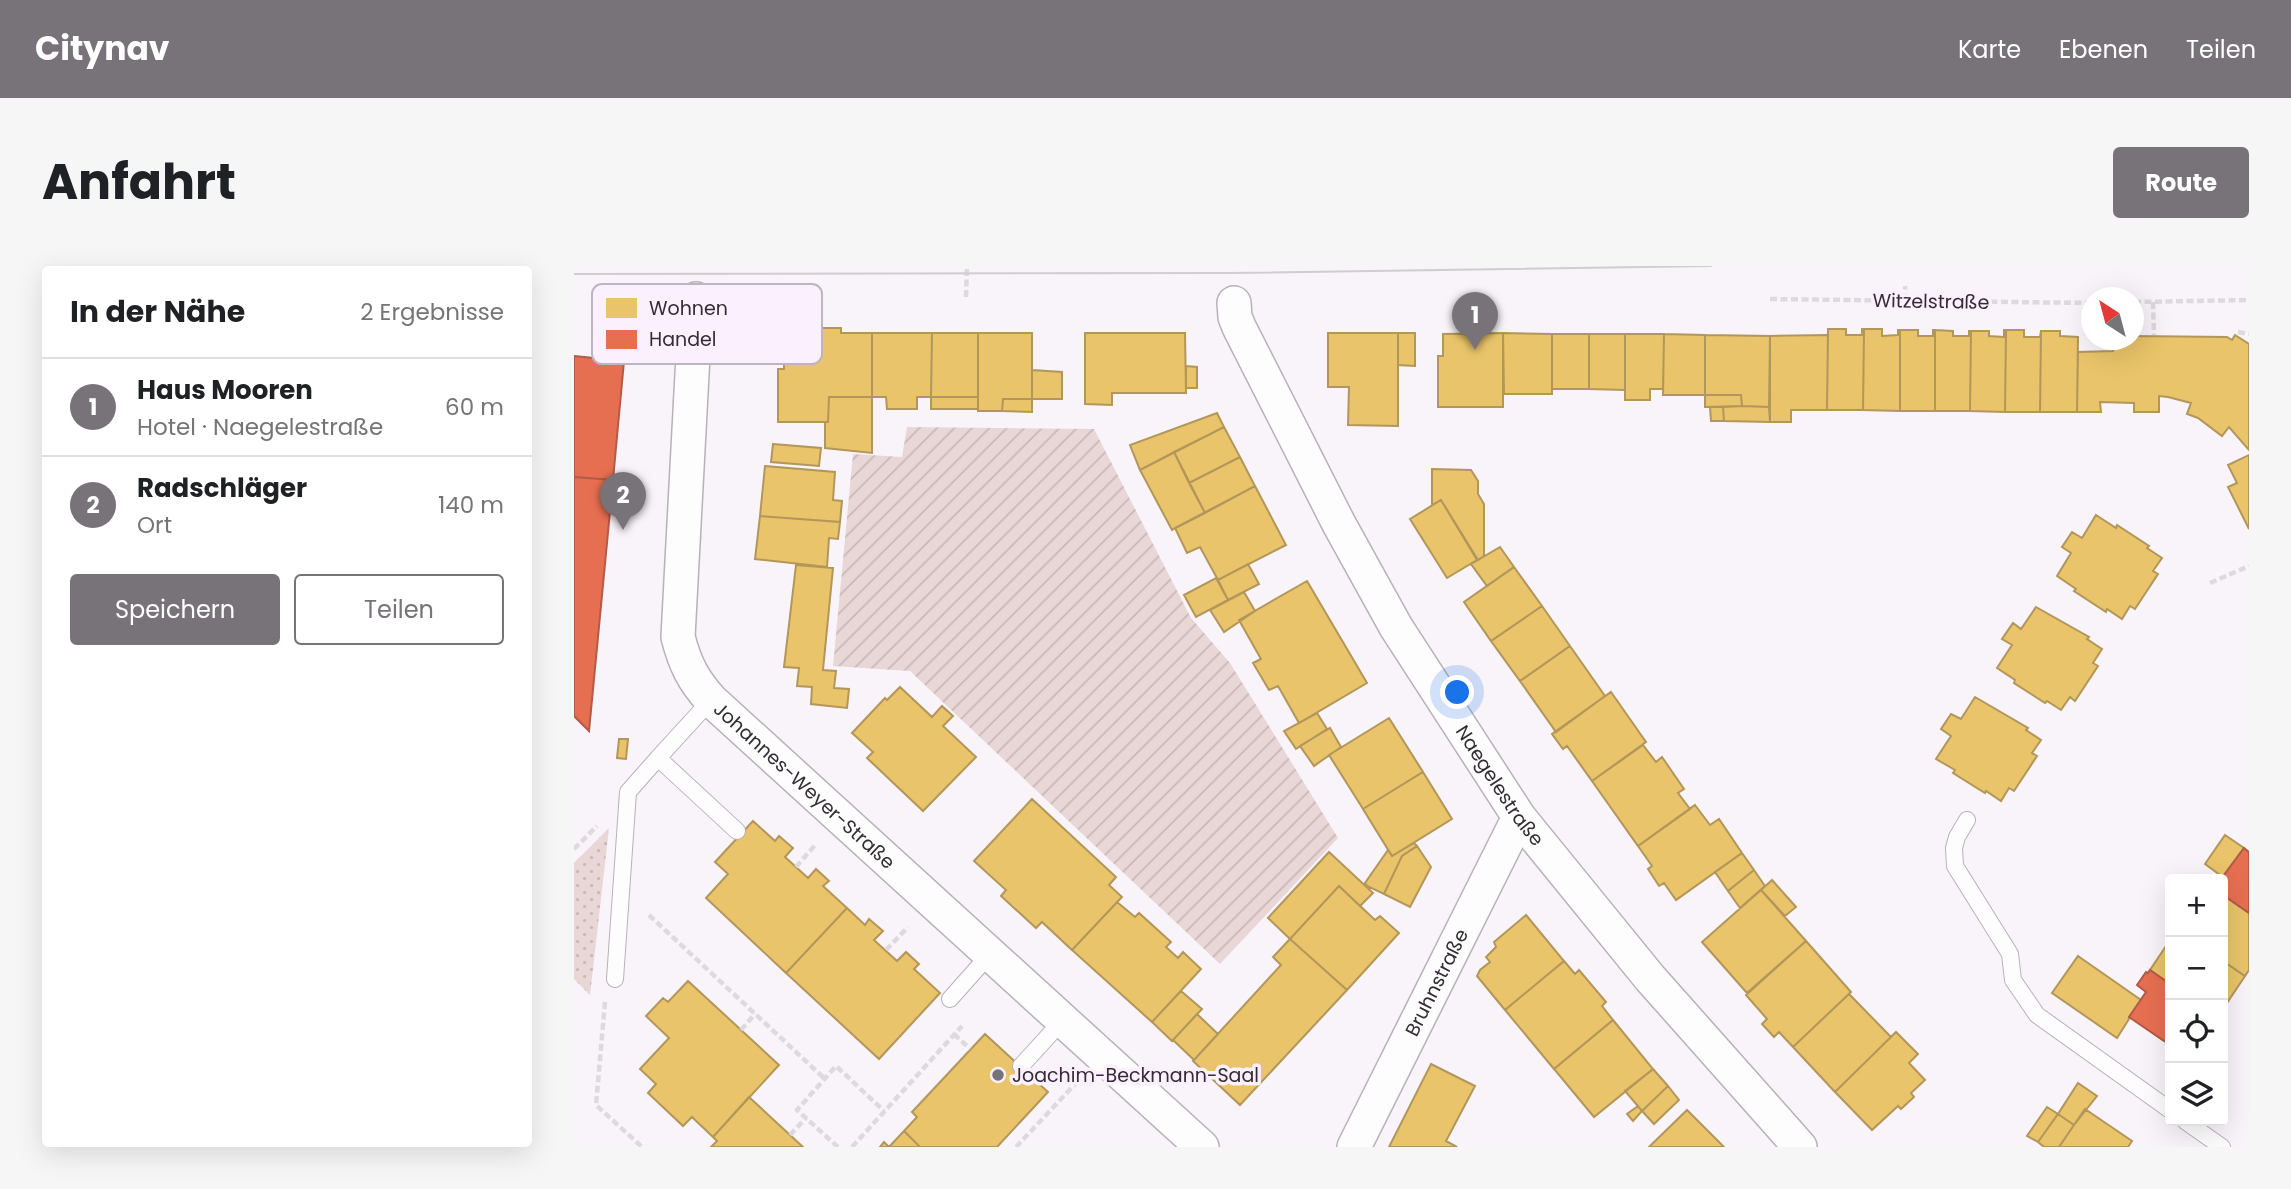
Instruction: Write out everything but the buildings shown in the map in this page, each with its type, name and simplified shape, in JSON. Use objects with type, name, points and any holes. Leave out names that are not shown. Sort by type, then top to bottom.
[{"type":"street","name":"Naegelestraße","points":[[1234,303],[1238,327],[1339,524],[1396,626],[1519,817],[1650,978],[1800,1147]]},
{"type":"street","name":"Johannes-Weyer-Straße","points":[[693,364],[678,637],[684,660],[696,683],[711,700],[1202,1147]]},
{"type":"street","name":"Bruhnstraße","points":[[1354,1147],[1519,817]]},
{"type":"lane","points":[[615,979],[628,792],[711,700]]},
{"type":"lane","points":[[658,758],[737,831]]},
{"type":"lane","points":[[1967,820],[1954,848],[1955,866],[2010,954],[2013,980],[2037,1016],[2165,1106]]},
{"type":"lane","points":[[950,999],[990,954]]},
{"type":"lane","points":[[1021,1066],[1063,1020]]},
{"type":"lane","points":[[2192,1126],[2222,1147]]},
{"type":"path","points":[[966,297],[967,266]]},
{"type":"path","points":[[1905,286],[1905,300]]},
{"type":"path","name":"Witzelstraße","points":[[1770,299],[2081,303]]},
{"type":"path","points":[[2144,302],[2249,300]]},
{"type":"path","points":[[2153,302],[2154,335]]},
{"type":"path","points":[[2238,332],[2249,334]]},
{"type":"path","points":[[2210,583],[2249,566]]},
{"type":"path","points":[[621,890],[825,1079]]},
{"type":"path","points":[[615,979],[605,1001],[596,1105],[642,1147]]},
{"type":"path","points":[[740,1030],[755,1014]]},
{"type":"path","points":[[852,1147],[963,1024]]},
{"type":"path","points":[[954,1034],[970,1049]]},
{"type":"path","points":[[1016,1147],[1102,1056]]},
{"type":"path","points":[[838,1147],[797,1110],[836,1066],[884,1111]]},
{"type":"path","points":[[790,1135],[806,1118]]},
{"type":"shaded area","points":[[907,427],[1094,429],[1191,618],[1230,663],[1338,838],[1220,964],[910,671],[833,666],[853,454],[902,457]]},
{"type":"shaded area","points":[[609,828],[590,995],[574,979],[574,863]]},
{"type":"tram line","points":[[574,274],[1230,273],[1711,266]]},
{"type":"place","name":"Haus Mooren","points":[[1475,350]]},
{"type":"place","name":"Radschläger","points":[[623,530]]},
{"type":"place","name":"Joachim-Beckmann-Saal","points":[[998,1075]]}]
